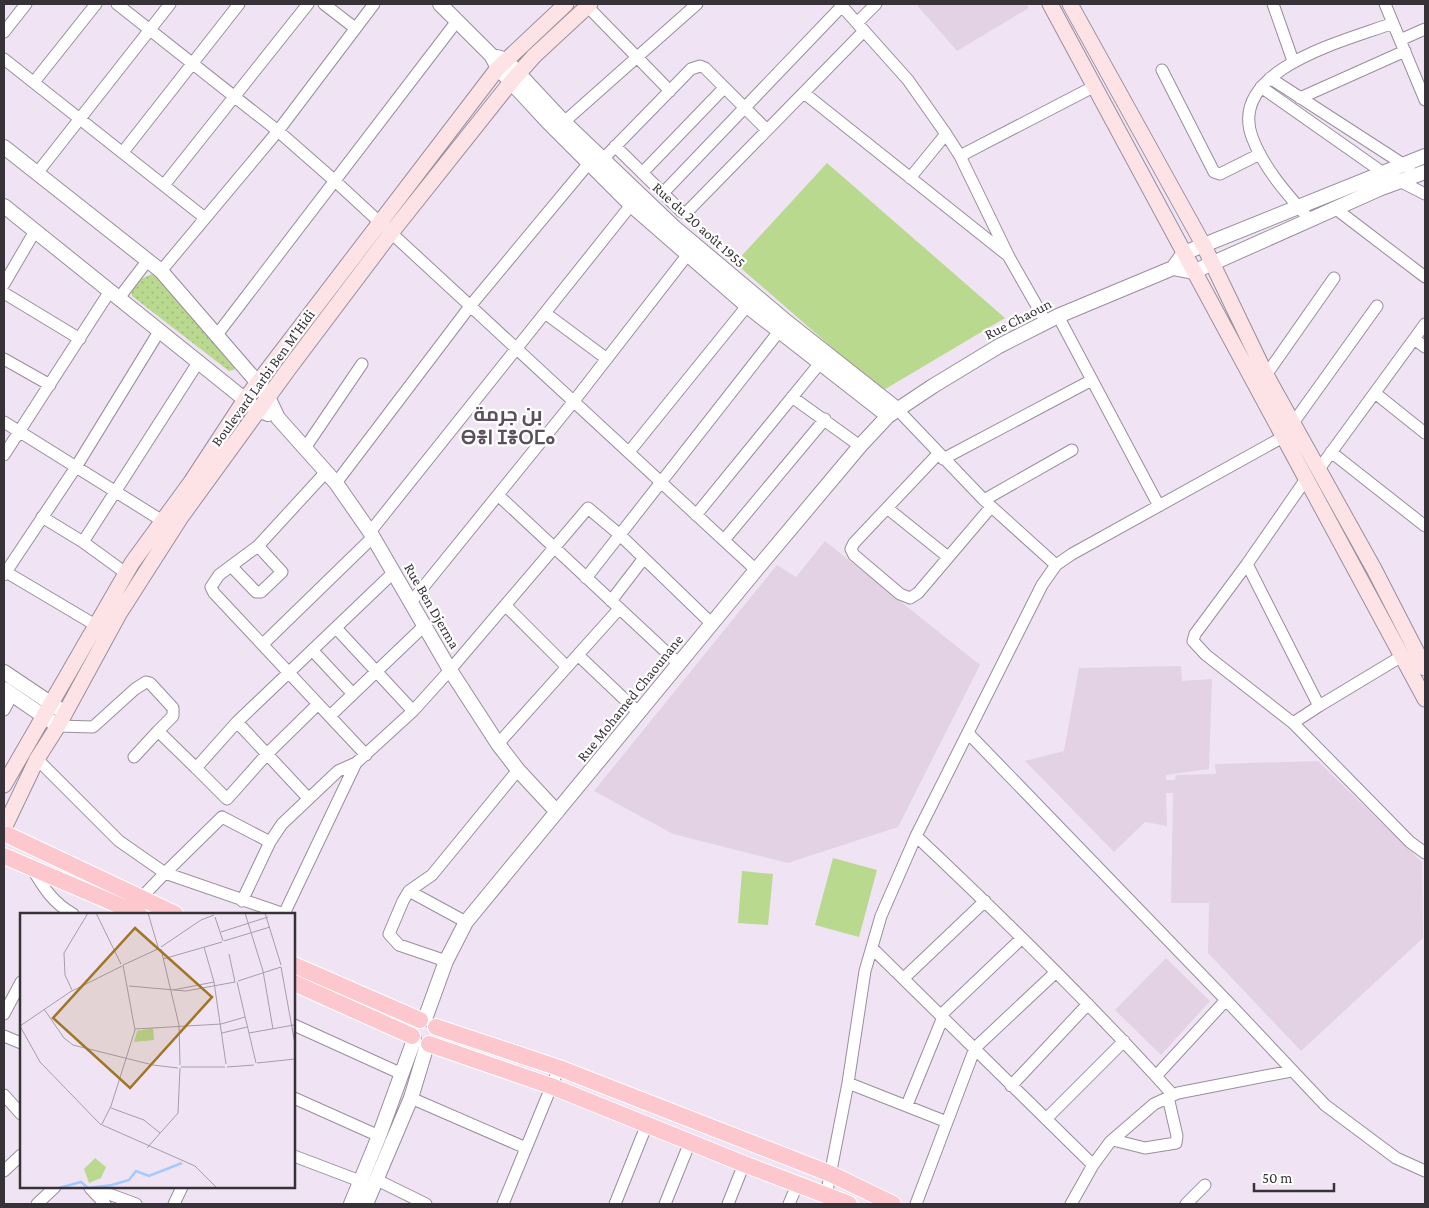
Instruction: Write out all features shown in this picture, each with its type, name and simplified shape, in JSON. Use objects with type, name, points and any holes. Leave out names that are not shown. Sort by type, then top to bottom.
[{"type":"main road","name":"Boulevard Larbi Ben M'Hidi","points":[[4,785],[127,574],[161,520],[191,482],[257,382],[385,228],[498,61],[566,4]]},
{"type":"main road","points":[[1050,4],[1425,700]]},
{"type":"main road","points":[[1070,4],[1204,246],[1266,375],[1319,469],[1425,668]]},
{"type":"main road","points":[[139,907],[5,834],[37,759],[150,565],[385,228],[515,78],[588,5]]},
{"type":"main road","points":[[4,856],[139,907],[170,913]]},
{"type":"main road","points":[[295,965],[427,1022],[560,1068],[831,1174],[893,1204]]},
{"type":"main road","points":[[295,983],[420,1041],[552,1086],[846,1204]]},
{"type":"main road","points":[[420,1041],[437,1035],[427,1022]]},
{"type":"main road","points":[[420,1041],[412,1026],[427,1022]]},
{"type":"street","points":[[4,32],[26,4]]},
{"type":"street","points":[[34,82],[96,4]]},
{"type":"street","points":[[117,4],[278,131],[335,181],[471,304],[516,349],[756,570]]},
{"type":"street","points":[[38,172],[170,4]]},
{"type":"street","points":[[123,152],[239,4]]},
{"type":"street","points":[[164,185],[236,97],[308,4]]},
{"type":"street","points":[[324,4],[355,28]]},
{"type":"street","points":[[161,271],[278,131],[374,4]]},
{"type":"street","name":"Rue du 20 août 1955","points":[[440,4],[747,306],[783,327],[820,363],[893,412]]},
{"type":"street","points":[[564,122],[697,4]]},
{"type":"street","points":[[615,146],[686,214],[804,93],[861,27],[876,4]]},
{"type":"street","points":[[1272,4],[1294,61]]},
{"type":"street","points":[[1384,4],[1425,100]]},
{"type":"street","points":[[588,5],[670,91]]},
{"type":"street","points":[[663,193],[841,5],[908,80],[960,156],[1009,256],[1092,380],[1159,506]]},
{"type":"street","points":[[216,336],[457,21]]},
{"type":"street","points":[[1310,220],[1274,178],[1260,154],[1251,135],[1248,118],[1252,103],[1261,87],[1270,78],[1294,61],[1393,23]]},
{"type":"street","points":[[1300,98],[1402,45],[1425,30]]},
{"type":"street","points":[[4,59],[205,218]]},
{"type":"street","points":[[336,483],[471,304],[596,158],[615,146],[691,69],[700,66],[767,130]]},
{"type":"street","points":[[1162,70],[1214,172],[1220,174],[1260,154]]},
{"type":"street","name":"Rue du 20 août 1955","points":[[515,78],[564,122],[596,158],[631,205],[893,412]]},
{"type":"street","points":[[1270,78],[1401,165],[1424,173]]},
{"type":"street","points":[[960,156],[1095,86]]},
{"type":"street","points":[[1261,87],[1382,172],[1425,194]]},
{"type":"street","points":[[642,173],[724,88]]},
{"type":"street","points":[[804,93],[1009,256]]},
{"type":"street","points":[[910,178],[946,134]]},
{"type":"street","name":"Rue Ben Djerma","points":[[4,147],[161,271],[257,382],[268,397],[278,418],[336,483],[372,535],[412,601],[450,670],[498,744],[518,770],[557,812]]},
{"type":"street","points":[[1424,173],[1310,220],[1193,272],[1173,268],[1184,253],[1425,156]]},
{"type":"street","points":[[263,644],[372,535],[516,349],[631,205]]},
{"type":"street","points":[[4,206],[246,398],[258,410]]},
{"type":"street","points":[[1336,209],[1425,277]]},
{"type":"street","points":[[4,284],[35,231]]},
{"type":"street","points":[[412,601],[574,401],[690,250]]},
{"type":"street","points":[[4,455],[80,338],[115,295],[148,260]]},
{"type":"street","name":"Rue Chaoun","points":[[893,412],[975,360],[1052,319],[1173,268]]},
{"type":"street","points":[[1266,375],[1334,278]]},
{"type":"street","points":[[4,293],[80,338]]},
{"type":"street","points":[[629,452],[747,306]]},
{"type":"street","points":[[826,1196],[848,1083],[865,971],[881,916],[916,836],[1042,585],[1056,565],[1283,437],[1376,306]]},
{"type":"street","points":[[545,313],[607,359]]},
{"type":"street","points":[[1319,469],[1425,324]]},
{"type":"street","points":[[586,578],[783,327]]},
{"type":"street","points":[[97,626],[5,573],[76,467],[160,330]]},
{"type":"street","points":[[1414,339],[1425,347]]},
{"type":"street","points":[[4,358],[50,385]]},
{"type":"street","points":[[83,542],[198,360]]},
{"type":"street","points":[[696,515],[820,363]]},
{"type":"street","points":[[305,448],[362,364]]},
{"type":"street","points":[[1072,450],[988,503],[948,557],[918,593],[910,598],[900,594],[854,555],[851,549],[887,508],[941,456],[1092,380]]},
{"type":"street","points":[[1374,393],[1425,433]]},
{"type":"street","points":[[792,397],[860,446]]},
{"type":"street","name":"Rue Ben Djerma","points":[[258,410],[278,418]]},
{"type":"street","points":[[893,412],[1056,565]]},
{"type":"street","name":"Rue Mohamed Chaounane","points":[[427,1022],[446,961],[466,922],[756,570],[860,446],[893,412]]},
{"type":"street","points":[[724,540],[824,419]]},
{"type":"street","points":[[4,422],[117,490],[161,520]]},
{"type":"street","points":[[1331,452],[1425,526]]},
{"type":"street","points":[[326,472],[258,546],[219,576],[211,587],[214,593],[366,755]]},
{"type":"street","points":[[1306,479],[1248,564],[1195,634],[1193,641],[1206,655],[1293,723],[1410,842],[1425,853]]},
{"type":"street","points":[[498,495],[679,664]]},
{"type":"street","points":[[242,901],[270,842],[282,824],[338,771],[356,763],[366,755],[412,710],[506,606],[588,508],[620,535],[712,624]]},
{"type":"street","points":[[887,508],[948,557]]},
{"type":"street","points":[[42,517],[83,542],[127,574]]},
{"type":"street","points":[[232,567],[256,592],[261,592],[282,572],[258,546]]},
{"type":"street","points":[[610,601],[644,558]]},
{"type":"street","points":[[1248,564],[1319,706]]},
{"type":"street","points":[[196,768],[237,722],[394,572]]},
{"type":"street","points":[[506,606],[567,667]]},
{"type":"street","points":[[498,744],[620,609]]},
{"type":"street","points":[[330,716],[425,625]]},
{"type":"street","points":[[336,628],[412,710]]},
{"type":"street","points":[[313,651],[353,694]]},
{"type":"street","points":[[578,656],[639,713]]},
{"type":"street","points":[[1293,723],[1402,656]]},
{"type":"street","points":[[4,672],[47,709],[75,726],[93,727],[135,689],[146,682],[150,683],[173,708],[173,716],[134,756]]},
{"type":"street","points":[[4,710],[8,692],[47,709]]},
{"type":"street","points":[[139,907],[165,873],[222,817],[227,799],[267,754],[318,704]]},
{"type":"street","points":[[237,722],[308,798]]},
{"type":"street","points":[[158,731],[227,799]]},
{"type":"street","points":[[968,733],[1226,1000],[1324,1106],[1396,1158],[1425,1171]]},
{"type":"street","points":[[37,759],[120,841],[165,873],[281,913]]},
{"type":"street","points":[[284,913],[356,763]]},
{"type":"street","points":[[446,961],[399,944],[391,939],[389,934],[402,901],[409,891],[432,875],[518,770]]},
{"type":"street","points":[[222,817],[270,842]]},
{"type":"street","points":[[916,836],[985,901],[1088,1004],[1156,1076],[1170,1096],[1178,1136],[1176,1143],[1146,1148],[1113,1140]]},
{"type":"street","points":[[31,867],[59,911]]},
{"type":"street","points":[[409,891],[466,922]]},
{"type":"street","points":[[904,978],[985,901]]},
{"type":"street","points":[[907,1105],[942,1016],[1020,938]]},
{"type":"street","points":[[872,948],[1093,1165]]},
{"type":"street","points":[[916,1204],[974,1048],[1056,972]]},
{"type":"street","points":[[4,1014],[20,984]]},
{"type":"street","points":[[1156,1076],[1226,1000]]},
{"type":"street","points":[[1011,1086],[1088,1004]]},
{"type":"street","points":[[295,1025],[402,1074]]},
{"type":"street","points":[[4,1036],[20,1043]]},
{"type":"street","points":[[350,1204],[379,1136],[402,1074],[420,1041]]},
{"type":"street","points":[[366,1204],[411,1098],[420,1041]]},
{"type":"street","points":[[1046,1119],[1124,1041]]},
{"type":"street","points":[[503,1204],[560,1068]]},
{"type":"street","points":[[1071,1204],[1093,1165],[1113,1140],[1154,1104],[1170,1096],[1291,1070]]},
{"type":"street","points":[[848,1083],[947,1122]]},
{"type":"street","points":[[4,1095],[20,1113]]},
{"type":"street","points":[[295,1098],[379,1136]]},
{"type":"street","points":[[411,1098],[526,1148]]},
{"type":"street","points":[[615,1204],[647,1124]]},
{"type":"street","points":[[665,1204],[690,1142]]},
{"type":"street","points":[[4,1171],[20,1155]]},
{"type":"street","points":[[295,1156],[360,1181]]},
{"type":"street","points":[[728,1204],[744,1164]]},
{"type":"street","points":[[375,1179],[426,1204]]},
{"type":"street","points":[[790,1204],[798,1185]]},
{"type":"street","points":[[1186,1204],[1204,1185]]},
{"type":"street","points":[[37,1204],[54,1188]]},
{"type":"street","points":[[90,1188],[105,1204]]},
{"type":"street","points":[[92,1188],[136,1204]]},
{"type":"street","points":[[174,1204],[182,1188]]},
{"type":"shaded area","points":[[916,4],[1026,4],[1029,8],[957,51]]},
{"type":"shaded area","points":[[825,541],[980,665],[898,827],[788,863],[673,834],[594,791],[777,565],[796,577]]},
{"type":"shaded area","points":[[1181,666],[1182,681],[1212,679],[1209,769],[1166,775],[1166,780],[1175,780],[1176,775],[1216,774],[1215,764],[1318,761],[1422,862],[1423,938],[1301,1051],[1208,953],[1209,903],[1171,903],[1173,793],[1166,793],[1167,826],[1145,822],[1114,852],[1025,761],[1064,751],[1079,668]]},
{"type":"shaded area","points":[[1166,958],[1210,1001],[1161,1055],[1115,1010]]},
{"type":"green space","points":[[827,163],[1005,318],[882,391],[735,263]]},
{"type":"green space","points":[[152,274],[158,277],[235,367],[234,370],[229,371],[132,296],[131,289],[141,279]]},
{"type":"green space","points":[[833,858],[877,870],[859,937],[815,925]]},
{"type":"green space","points":[[742,871],[773,874],[768,925],[738,923]]},
{"type":"district","name":"بن جرمة ⴱⴻⵏ ⵊⴻⵔⵎⴰ","points":[[508,426]]}]
